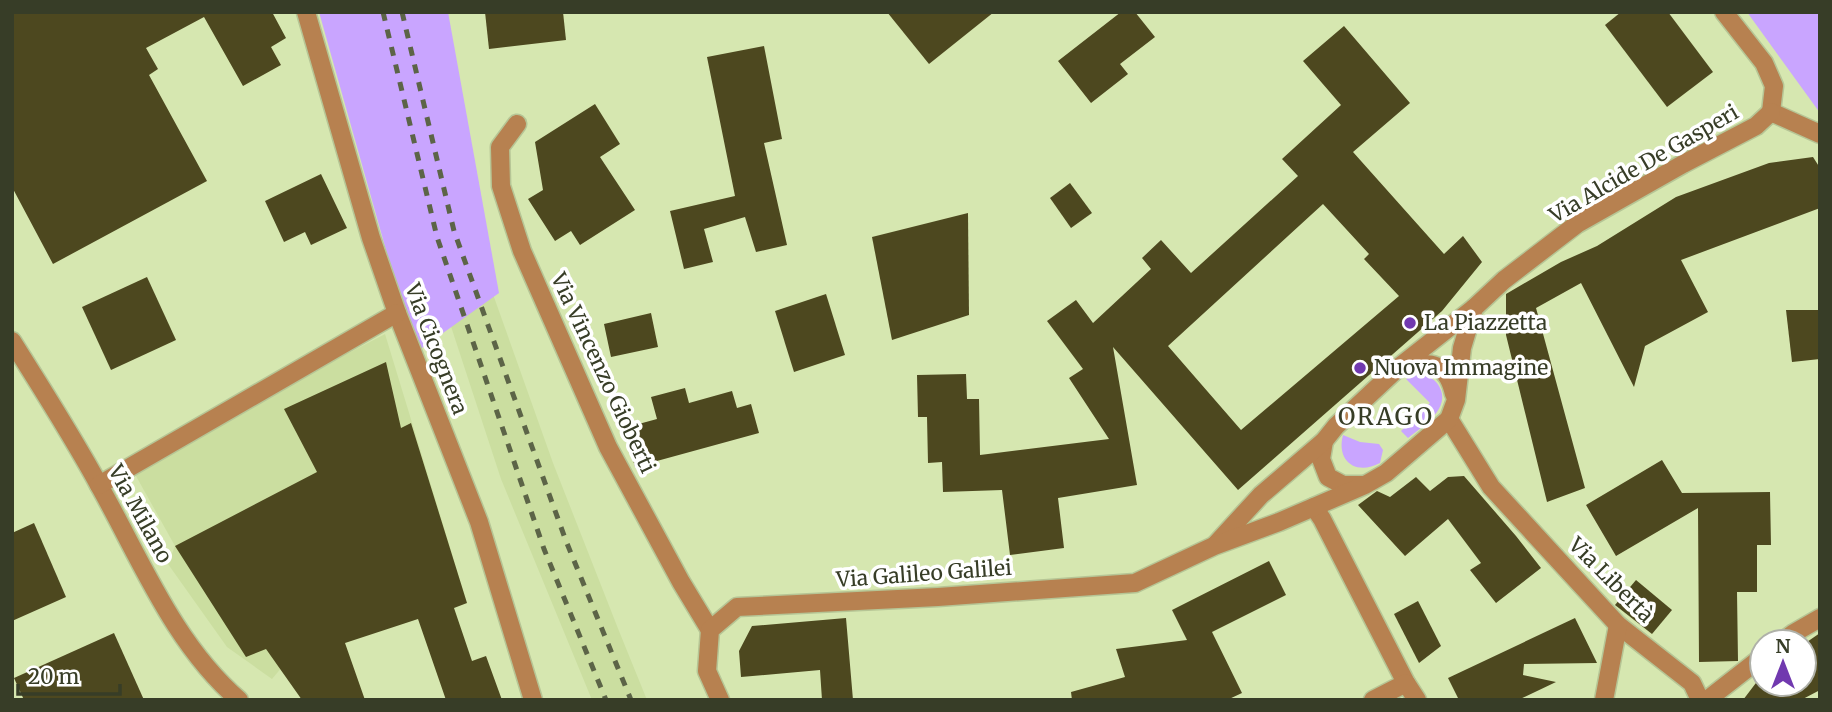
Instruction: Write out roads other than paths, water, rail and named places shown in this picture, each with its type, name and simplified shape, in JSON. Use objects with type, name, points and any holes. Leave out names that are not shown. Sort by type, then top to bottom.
[{"type":"street","name":"Via Cicognera","points":[[306,12],[371,238],[397,313],[479,522],[533,700]]},
{"type":"street","points":[[1724,12],[1764,63],[1774,86],[1771,112],[1820,134]]},
{"type":"street","name":"Via Alcide De Gasperi","points":[[1214,546],[1262,495],[1324,441],[1336,426],[1399,367],[1474,308],[1504,280],[1577,224],[1755,126],[1771,112]]},
{"type":"street","name":"Via Vincenzo Gioberti","points":[[517,124],[500,148],[501,186],[522,251],[608,447],[710,630]]},
{"type":"street","points":[[1449,419],[1456,400],[1462,348],[1474,308]]},
{"type":"street","points":[[99,485],[397,313]]},
{"type":"street","name":"Via Milano","points":[[12,341],[99,485],[171,618],[195,654],[239,700]]},
{"type":"street","points":[[1399,367],[1423,362],[1440,367],[1451,380],[1456,400]]},
{"type":"street","name":"Via Galileo Galilei","points":[[710,630],[737,607],[938,597],[1135,583],[1214,546],[1365,485],[1386,473],[1449,419]]},
{"type":"street","name":"Via Libertà","points":[[1449,419],[1491,487],[1618,625],[1692,682],[1700,700]]},
{"type":"street","points":[[1324,441],[1321,459],[1328,477],[1343,485],[1365,485]]},
{"type":"street","points":[[1314,507],[1417,700]]},
{"type":"street","points":[[1803,628],[1820,618]]},
{"type":"street","points":[[1604,700],[1618,625]]},
{"type":"street","points":[[710,630],[707,671],[720,700]]},
{"type":"street","points":[[1707,700],[1748,668]]},
{"type":"street","points":[[1373,700],[1406,682]]},
{"type":"railway","points":[[383,12],[437,237],[544,549],[606,700]]},
{"type":"railway","points":[[402,12],[454,231],[566,541],[631,700]]},
{"type":"place","name":"La Piazzetta","points":[[1410,323]]},
{"type":"place","name":"Nuova Immagine","points":[[1360,368]]},
{"type":"district","name":"ORAGO","points":[[1386,417]]}]
